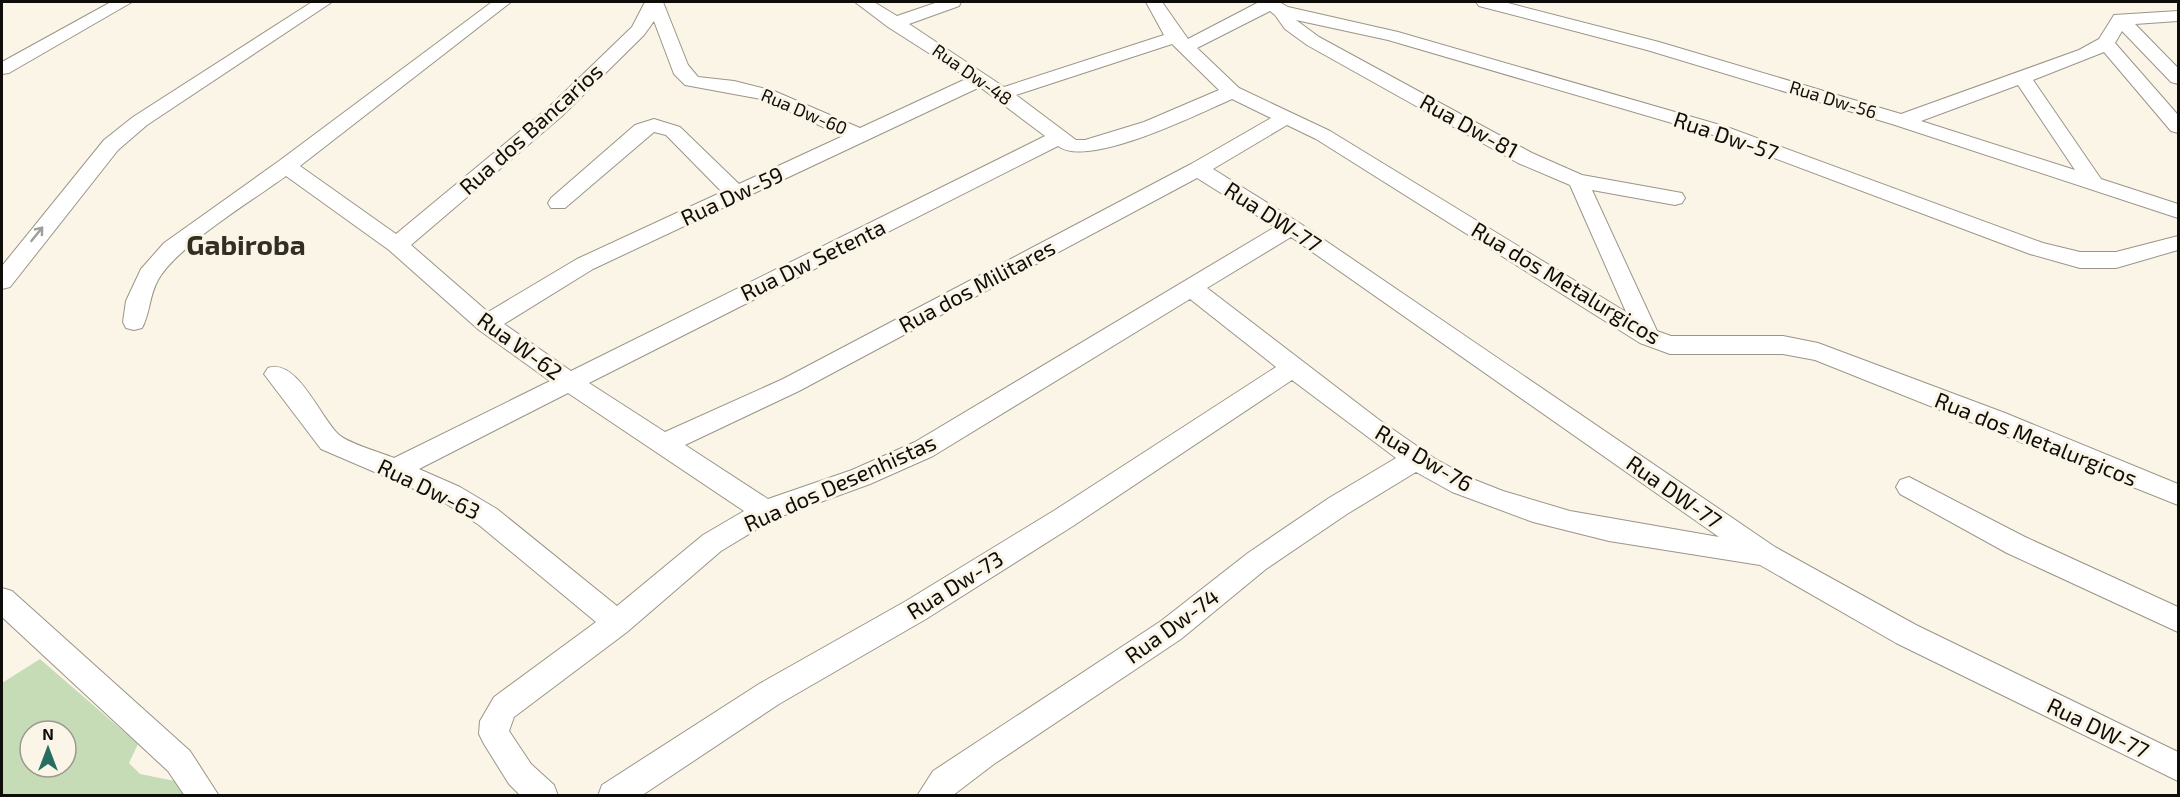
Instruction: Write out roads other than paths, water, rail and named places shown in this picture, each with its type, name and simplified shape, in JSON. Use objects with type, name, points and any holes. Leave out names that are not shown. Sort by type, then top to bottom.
[{"type":"street","points":[[2,69],[103,7],[123,2]]},
{"type":"street","points":[[2,281],[99,157],[134,121],[306,2]]},
{"type":"street","points":[[2,255],[82,155],[323,2]]},
{"type":"street","points":[[134,322],[136,301],[149,274],[172,248],[286,166],[502,2]]},
{"type":"street","name":"Rua Dw-60","points":[[654,2],[669,35],[678,66],[685,77],[701,85],[757,91],[780,98],[862,137]]},
{"type":"street","name":"Rua dos Bancarios","points":[[397,245],[555,112],[638,31],[649,15],[654,2]]},
{"type":"street","name":"Rua Dw-48","points":[[863,2],[982,79],[1058,138],[1079,148],[1096,145],[1181,114],[1232,92]]},
{"type":"street","points":[[894,22],[953,2]]},
{"type":"street","name":"Rua dos Metalurgicos","points":[[1154,2],[1179,43],[1232,92],[1323,135],[1352,152],[1648,338],[1670,345],[1783,345],[1818,352],[1996,420],[2157,488],[2178,494]]},
{"type":"street","name":"Rua Dw-56","points":[[1485,2],[1653,46],[1902,121],[2178,211]]},
{"type":"street","points":[[1001,94],[1179,43],[1273,6]]},
{"type":"street","name":"Rua Dw-81","points":[[1273,6],[1291,25],[1313,41],[1526,158],[1578,181],[1675,198]]},
{"type":"street","name":"Rua Dw-57","points":[[1273,6],[1392,36],[1720,131],[2048,252],[2080,260],[2116,260],[2178,243]]},
{"type":"street","points":[[2120,20],[2178,16]]},
{"type":"street","points":[[1902,121],[2106,43],[2120,20]]},
{"type":"street","points":[[2120,20],[2178,78]]},
{"type":"street","points":[[2106,43],[2178,127]]},
{"type":"street","points":[[2021,76],[2095,185]]},
{"type":"street","name":"Rua Dw-59","points":[[487,324],[585,264],[862,137],[982,79]]},
{"type":"street","name":"Rua dos Militares","points":[[664,444],[791,385],[1198,169],[1286,118]]},
{"type":"street","points":[[558,203],[642,129],[652,125],[663,125],[672,131],[737,194]]},
{"type":"street","name":"Rua Dw Setenta","points":[[394,470],[1058,138]]},
{"type":"street","name":"Rua W-62","points":[[286,166],[397,245],[487,324],[765,511]]},
{"type":"street","name":"Rua DW-77","points":[[1198,169],[1292,227],[1766,555],[1906,634],[2178,767]]},
{"type":"street","points":[[1578,181],[1648,338]]},
{"type":"street","name":"Rua dos Desenhistas","points":[[543,795],[520,774],[494,734],[495,721],[504,707],[617,623],[711,543],[765,511],[861,477],[924,449],[1193,289],[1292,227]]},
{"type":"street","name":"Rua Dw-76","points":[[1193,289],[1293,368],[1416,459],[1462,485],[1523,507],[1620,533],[1766,555]]},
{"type":"street","name":"Rua Dw-73","points":[[613,795],[769,694],[916,610],[1064,518],[1293,368]]},
{"type":"street","name":"Rua Dw-63","points":[[276,374],[297,396],[330,442],[451,494],[488,517],[617,623]]},
{"type":"street","name":"Rua Dw-74","points":[[932,795],[944,781],[983,754],[1171,630],[1257,561],[1416,459]]},
{"type":"street","points":[[1909,487],[2016,545],[2178,620]]},
{"type":"street","points":[[2,600],[178,761],[204,795]]},
{"type":"district","name":"Gabiroba","points":[[246,245]]}]
